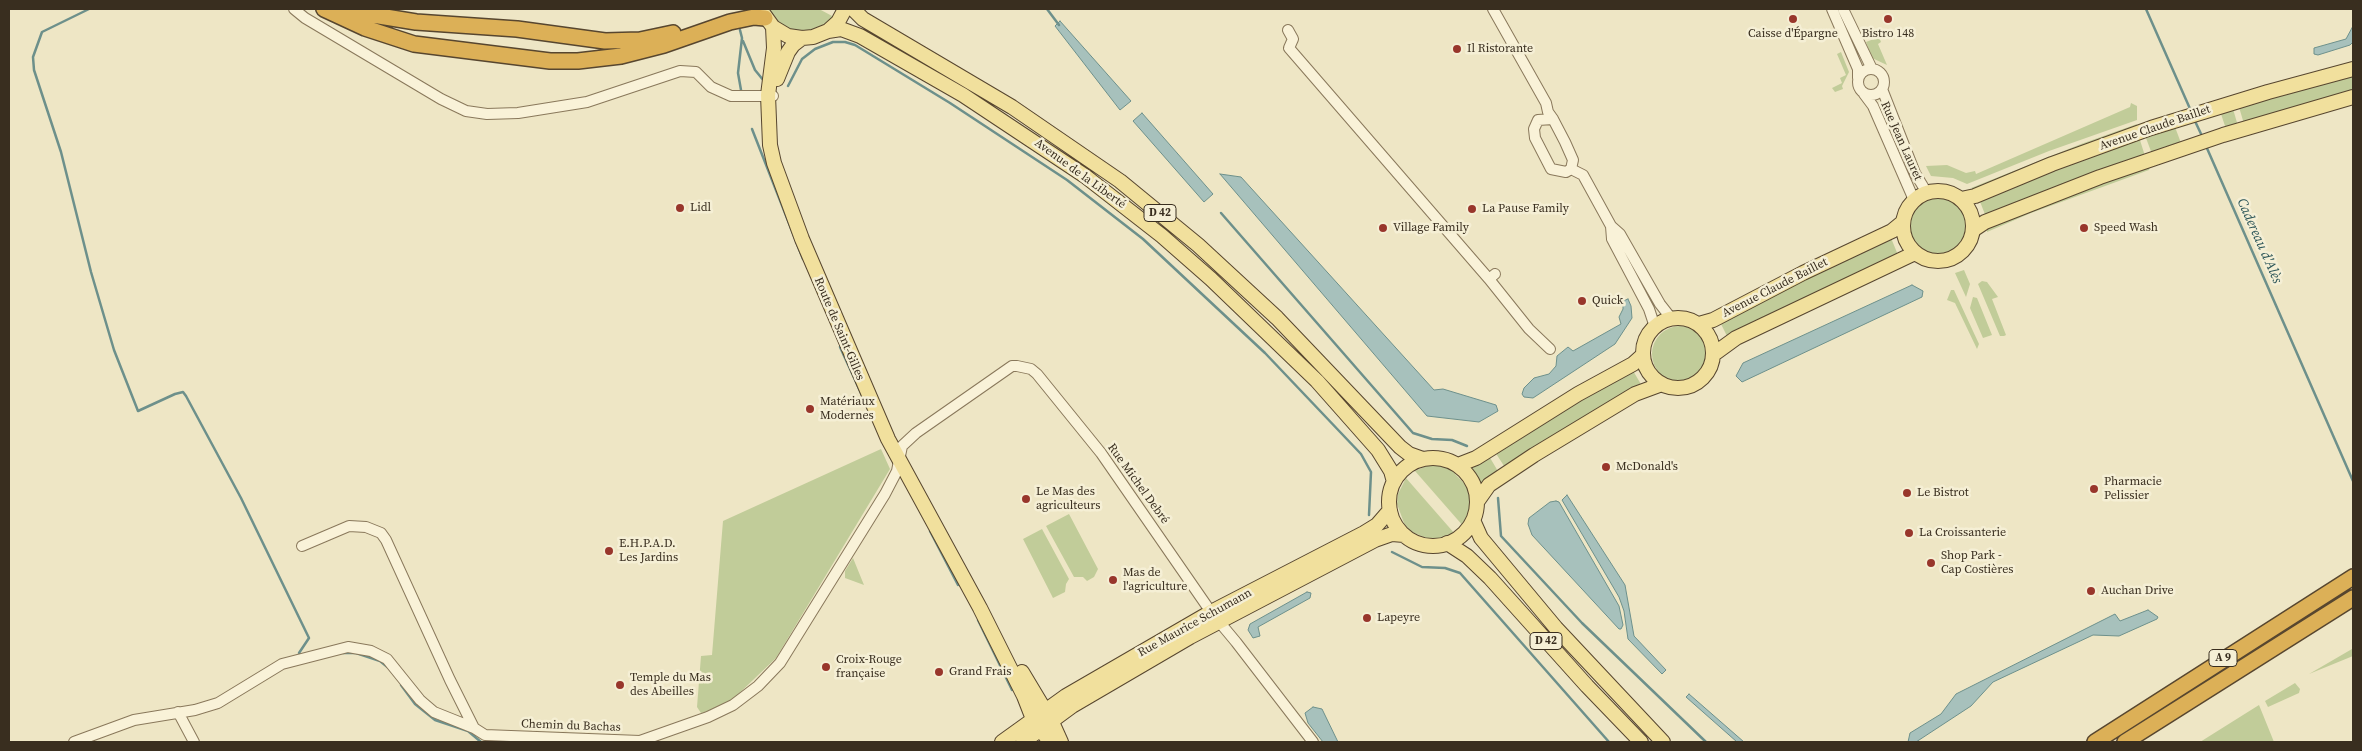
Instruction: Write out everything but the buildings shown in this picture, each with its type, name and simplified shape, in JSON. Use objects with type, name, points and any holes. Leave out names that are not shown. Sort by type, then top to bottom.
[{"type":"highway","points":[[324,9],[364,28],[414,44],[550,61],[598,60],[664,45],[730,22],[754,17],[766,18]]},
{"type":"highway","points":[[351,9],[416,22],[622,41],[640,40],[695,27],[735,9]]},
{"type":"highway","name":"A 9","points":[[2095,742],[2353,577]]},
{"type":"highway","name":"A 9","points":[[2124,742],[2353,598]]},
{"type":"main road","points":[[766,18],[788,36],[813,37],[828,31],[838,22],[845,9]]},
{"type":"main road","name":"Avenue de la Liberté","points":[[854,9],[863,19],[1012,107],[1120,181],[1198,245],[1277,318],[1400,447],[1409,454],[1423,459]]},
{"type":"main road","name":"Route de Saint-Gilles","points":[[766,18],[774,48],[770,145],[777,173],[812,265],[870,401],[1008,648],[1042,720],[1050,742]]},
{"type":"main road","name":"Avenue de la Liberté","points":[[828,31],[841,29],[860,36],[963,95],[1085,176],[1146,224],[1211,278],[1316,381],[1378,450],[1391,471],[1394,482]]},
{"type":"main road","name":"Route de Saint-Gilles","points":[[772,95],[782,63],[793,45],[802,38]]},
{"type":"main road","name":"Avenue Claude Baillet","points":[[1961,199],[1976,196],[2052,164],[2175,120],[2353,68]]},
{"type":"main road","points":[[1973,230],[1985,222],[2043,199],[2188,147],[2353,97]]},
{"type":"main road","points":[[1945,192],[1961,199],[1972,217],[1973,230],[1965,249],[1950,259],[1930,260],[1915,253],[1905,239],[1903,222],[1909,206],[1914,200],[1927,193],[1945,192]]},
{"type":"main road","name":"Avenue Claude Baillet","points":[[1699,324],[1713,320],[1804,272],[1892,231],[1903,222]]},
{"type":"main road","points":[[1714,354],[1736,338],[1915,253]]},
{"type":"main road","points":[[1671,318],[1686,318],[1699,324],[1710,337],[1714,354],[1707,374],[1696,383],[1679,388],[1662,384],[1650,374],[1643,355],[1644,343],[1655,327],[1671,318]]},
{"type":"main road","points":[[1458,465],[1476,458],[1578,394],[1633,364],[1643,355]]},
{"type":"main road","points":[[1477,502],[1470,478],[1458,465],[1438,458],[1423,459],[1406,467],[1394,482],[1390,494],[1390,510],[1395,525],[1404,535],[1412,540],[1429,546],[1447,544],[1461,536],[1473,520],[1477,502],[1489,484],[1635,394],[1662,384]]},
{"type":"main road","name":"Route de Saint-Gilles","points":[[900,452],[915,487],[991,630],[1042,720],[1061,742]]},
{"type":"main road","name":"Rue Maurice Schumann","points":[[1002,742],[1215,617],[1364,533],[1377,525],[1390,510]]},
{"type":"main road","name":"D 42","points":[[1473,520],[1481,538],[1556,628],[1664,742]]},
{"type":"main road","name":"Rue Maurice Schumann","points":[[1215,617],[1375,540],[1392,534],[1404,535]]},
{"type":"main road","name":"D 42","points":[[1447,544],[1467,556],[1490,578],[1587,686],[1641,742]]},
{"type":"main road","name":"Rue Maurice Schumann","points":[[1023,742],[1042,720]]},
{"type":"street","points":[[294,9],[305,18],[441,99],[466,111],[487,114],[518,112],[587,102],[680,71],[696,72],[712,87],[731,96],[772,95]]},
{"type":"street","points":[[1493,9],[1553,119],[1573,160],[1571,169]]},
{"type":"street","points":[[1832,9],[1858,69],[1858,87],[1864,94],[1876,94],[1882,89],[1882,76],[1872,69],[1844,9]]},
{"type":"street","points":[[1288,30],[1293,39],[1289,48],[1492,277],[1529,329],[1550,349]]},
{"type":"street","points":[[1858,78],[1864,71],[1872,69]]},
{"type":"street","name":"Rue Jean Lauret","points":[[1882,89],[1915,173],[1927,193]]},
{"type":"street","name":"Rue Jean Lauret","points":[[1864,94],[1873,106],[1914,200]]},
{"type":"street","points":[[1541,98],[1538,120],[1534,129],[1534,138],[1551,168],[1561,172],[1571,169],[1583,175],[1610,226],[1612,239],[1649,309],[1655,327]]},
{"type":"street","points":[[1538,120],[1553,119]]},
{"type":"street","points":[[1610,226],[1620,234],[1660,304],[1671,318]]},
{"type":"street","name":"Rue Michel Debré","points":[[900,452],[912,436],[1012,366],[1031,369],[1113,470],[1215,617],[1313,742]]},
{"type":"street","name":"Chemin du Bachas","points":[[74,742],[134,720],[218,703],[282,664],[295,659],[348,647],[371,651],[386,659],[420,700],[434,712],[474,728],[486,739],[640,741],[708,717],[734,705],[758,686],[780,664],[897,471],[900,452]]},
{"type":"street","points":[[888,486],[901,482],[915,487]]},
{"type":"street","points":[[302,546],[349,526],[366,527],[381,533],[474,728]]},
{"type":"street","points":[[178,712],[194,742]]},
{"type":"green space","points":[[767,9],[819,9],[834,17],[823,28],[810,32],[796,32],[783,28],[772,19]]},
{"type":"green space","points":[[1879,37],[1881,42],[1878,44],[1887,65],[1872,58],[1866,42]]},
{"type":"green space","points":[[1841,52],[1849,72],[1842,86],[1843,89],[1835,92],[1832,88],[1842,83],[1840,78],[1846,75],[1837,54]]},
{"type":"green space","points":[[2353,75],[2353,93],[2244,124],[2239,107]]},
{"type":"green space","points":[[2131,103],[2137,106],[2137,120],[2049,151],[1967,184],[1953,178],[1931,176],[1926,166],[1947,165],[1966,173],[1975,171],[1976,174],[2130,107]]},
{"type":"green space","points":[[2233,109],[2238,126],[2226,129],[2221,114]]},
{"type":"green space","points":[[2137,124],[2134,130],[1973,190],[1971,188],[2081,144]]},
{"type":"green space","points":[[2175,127],[2181,143],[2152,154],[2146,138]]},
{"type":"green space","points":[[2139,137],[2145,156],[1986,217],[1979,199]]},
{"type":"green space","points":[[2150,166],[2149,170],[2031,213],[1987,232],[1987,227],[2035,207]]},
{"type":"green space","points":[[1938,198],[1949,200],[1962,211],[1967,227],[1965,238],[1954,251],[1938,256],[1927,254],[1914,243],[1909,227],[1911,216],[1922,203]]},
{"type":"green space","points":[[1891,238],[1898,255],[1728,338],[1720,322]]},
{"type":"green space","points":[[1964,270],[1970,284],[1966,297],[1955,273]]},
{"type":"green space","points":[[1982,281],[1987,282],[1998,297],[1992,299],[2006,335],[2004,336],[2000,336],[1978,284]]},
{"type":"green space","points":[[1951,290],[1954,290],[1979,344],[1977,349],[1955,303],[1947,300]]},
{"type":"green space","points":[[1973,297],[1977,298],[1992,335],[1983,338],[1970,308]]},
{"type":"green space","points":[[1675,326],[1685,326],[1700,334],[1706,343],[1708,354],[1706,365],[1700,374],[1685,382],[1675,382],[1664,377],[1657,370],[1652,359],[1652,349],[1657,338],[1664,331]]},
{"type":"green space","points":[[1632,369],[1642,386],[1506,469],[1495,452]]},
{"type":"green space","points":[[881,449],[890,469],[776,658],[730,702],[712,711],[701,713],[697,707],[701,656],[712,655],[723,521]]},
{"type":"green space","points":[[1489,456],[1499,473],[1482,488],[1478,477],[1468,466]]},
{"type":"green space","points":[[1429,465],[1451,468],[1457,471],[1455,474],[1466,485],[1469,484],[1473,506],[1471,517],[1464,527],[1415,471]]},
{"type":"green space","points":[[1406,478],[1455,534],[1448,538],[1428,539],[1410,531],[1404,523],[1397,504],[1398,494]]},
{"type":"green space","points":[[1069,514],[1098,569],[1094,577],[1087,581],[1083,577],[1074,577],[1046,526]]},
{"type":"green space","points":[[1042,529],[1069,579],[1065,592],[1053,598],[1023,539]]},
{"type":"green space","points":[[853,558],[864,585],[845,578],[845,571]]},
{"type":"green space","points":[[2352,649],[2353,656],[2309,674]]},
{"type":"green space","points":[[2295,683],[2300,689],[2299,693],[2268,707],[2265,701]]},
{"type":"green space","points":[[2259,705],[2274,742],[2200,742]]},
{"type":"water","points":[[1060,21],[1131,101],[1120,110],[1055,26]]},
{"type":"water","points":[[2353,26],[2353,42],[2350,45],[2318,55],[2314,54],[2314,48],[2346,39]]},
{"type":"water","points":[[1142,113],[1213,194],[1204,202],[1133,121]]},
{"type":"water","points":[[1220,174],[1241,177],[1434,390],[1443,389],[1496,405],[1498,411],[1479,422],[1427,416]]},
{"type":"water","points":[[1912,285],[1923,291],[1922,297],[1742,382],[1736,376],[1743,363]]},
{"type":"water","points":[[1628,299],[1632,318],[1615,344],[1533,398],[1524,397],[1522,394],[1524,388],[1534,378],[1549,374],[1556,366],[1557,356],[1568,347],[1573,351],[1621,324],[1619,317],[1623,309],[1623,301]]},
{"type":"water","points":[[1567,495],[1625,585],[1634,636],[1666,670],[1662,674],[1628,639],[1624,611],[1619,597],[1562,500]]},
{"type":"water","points":[[1550,502],[1559,502],[1619,606],[1623,625],[1621,629],[1532,535],[1528,524],[1529,518]]},
{"type":"water","points":[[1307,592],[1311,593],[1310,598],[1258,627],[1260,636],[1253,638],[1248,630],[1250,624]]},
{"type":"water","points":[[2148,610],[2158,617],[2157,619],[2119,636],[2093,635],[1993,682],[1971,706],[1916,742],[1908,742],[1910,733],[1941,714],[1956,694],[2115,614],[2120,621]]},
{"type":"water","points":[[1689,694],[1744,742],[1737,742],[1686,697]]},
{"type":"water","points":[[1313,707],[1322,709],[1338,742],[1323,742],[1308,723],[1305,713]]},
{"type":"waterway","points":[[89,9],[42,32],[33,57],[34,70],[61,152],[91,272],[114,350],[138,411],[175,394],[183,392],[186,396],[241,498],[309,638],[299,653]]},
{"type":"waterway","points":[[1047,9],[1059,25]]},
{"type":"waterway","name":"Cadereau d'Alès","points":[[2146,9],[2191,111]]},
{"type":"waterway","points":[[740,30],[742,38],[738,73],[741,90]]},
{"type":"waterway","points":[[743,41],[755,70],[764,81]]},
{"type":"waterway","points":[[788,86],[802,59],[815,49],[833,42],[845,42],[855,45],[950,103],[1067,180],[1143,239],[1265,353],[1361,454],[1371,472],[1369,515]]},
{"type":"waterway","name":"Cadereau d'Alès","points":[[2194,119],[2202,136]]},
{"type":"waterway","points":[[752,129],[803,259]]},
{"type":"waterway","name":"Cadereau d'Alès","points":[[2206,146],[2353,481]]},
{"type":"waterway","points":[[1221,213],[1413,433],[1432,439],[1452,440],[1467,446]]},
{"type":"waterway","points":[[840,347],[866,404]]},
{"type":"waterway","points":[[1498,498],[1501,536],[1582,623],[1706,742]]},
{"type":"waterway","points":[[930,531],[958,585]]},
{"type":"waterway","points":[[1392,552],[1422,567],[1445,568],[1460,573],[1609,742]]},
{"type":"waterway","points":[[978,620],[1012,690]]},
{"type":"waterway","points":[[343,653],[356,653],[380,661],[391,670]]},
{"type":"waterway","points":[[401,685],[415,704],[435,720],[468,731],[481,742]]},
{"type":"place","name":"Caisse d'Épargne","points":[[1793,19]]},
{"type":"place","name":"Bistro 148","points":[[1888,19]]},
{"type":"place","name":"Il Ristorante","points":[[1457,49]]},
{"type":"place","name":"Lidl","points":[[680,208]]},
{"type":"place","name":"La Pause Family","points":[[1472,209]]},
{"type":"place","name":"Village Family","points":[[1383,228]]},
{"type":"place","name":"Speed Wash","points":[[2084,228]]},
{"type":"place","name":"Quick","points":[[1582,301]]},
{"type":"place","name":"Matériaux Modernes","points":[[810,409]]},
{"type":"place","name":"McDonald's","points":[[1606,467]]},
{"type":"place","name":"Pharmacie Pelissier","points":[[2094,489]]},
{"type":"place","name":"Le Bistrot","points":[[1907,493]]},
{"type":"place","name":"Le Mas des agriculteurs","points":[[1026,499]]},
{"type":"place","name":"La Croissanterie","points":[[1909,533]]},
{"type":"place","name":"E.H.P.A.D. Les Jardins","points":[[609,551]]},
{"type":"place","name":"Shop Park - Cap Costières","points":[[1931,563]]},
{"type":"place","name":"Mas de l'agriculture","points":[[1113,580]]},
{"type":"place","name":"Auchan Drive","points":[[2091,591]]},
{"type":"place","name":"Lapeyre","points":[[1367,618]]},
{"type":"place","name":"Croix-Rouge française","points":[[826,667]]},
{"type":"place","name":"Grand Frais","points":[[939,672]]},
{"type":"place","name":"Temple du Mas des Abeilles","points":[[620,685]]}]
